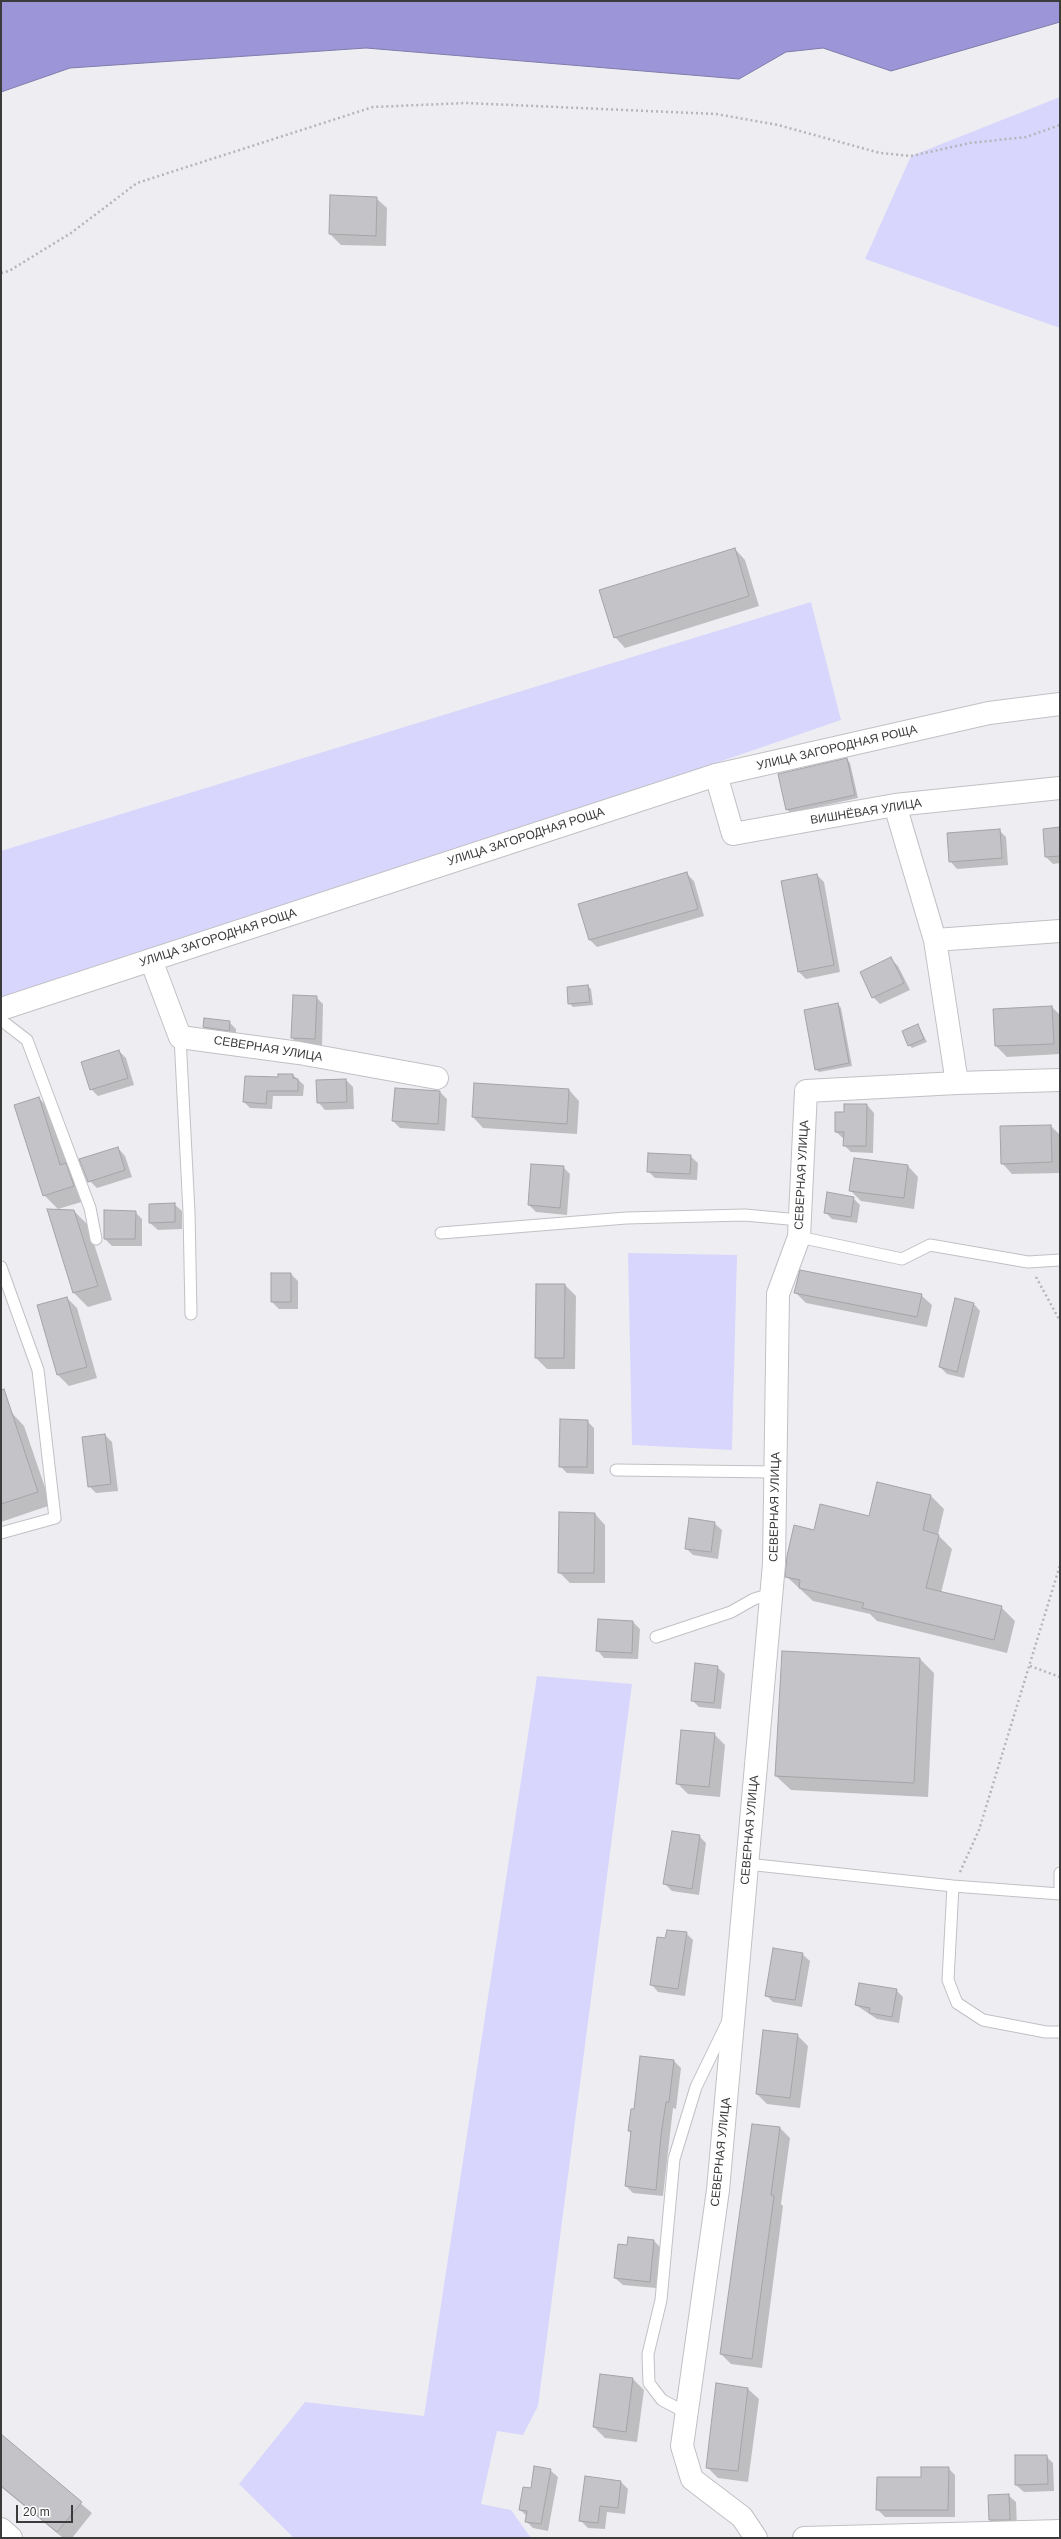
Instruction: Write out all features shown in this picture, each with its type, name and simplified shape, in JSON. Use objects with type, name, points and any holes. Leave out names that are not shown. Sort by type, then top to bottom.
[{"type":"street","name":"УЛИЦА ЗАГОРОДНАЯ РОЩА","points":[[1,1009],[716,775],[989,713],[1060,704]]},
{"type":"street","name":"ВИШНЁВАЯ УЛИЦА","points":[[716,775],[734,834],[895,805],[1060,788]]},
{"type":"street","points":[[895,805],[935,940],[957,1083],[1060,1080]]},
{"type":"street","points":[[935,940],[1060,931]]},
{"type":"street","points":[[151,960],[180,1036]]},
{"type":"street","name":"СЕВЕРНАЯ УЛИЦА","points":[[180,1036],[299,1053],[437,1078]]},
{"type":"street","name":"СЕВЕРНАЯ УЛИЦА","points":[[756,2538],[742,2517],[692,2479],[682,2446],[718,2190],[774,1564],[778,1294],[799,1229],[806,1092],[957,1083]]},
{"type":"street","points":[[1,2529],[11,2538]]},
{"type":"street","points":[[804,2538],[1060,2531]]},
{"type":"lane","points":[[1,1020],[27,1040],[90,1208],[96,1239]]},
{"type":"lane","points":[[180,1036],[190,1212],[191,1314]]},
{"type":"lane","points":[[441,1233],[626,1218],[745,1215],[902,1259],[930,1245],[1028,1262],[1060,1260]]},
{"type":"lane","points":[[1,1267],[38,1370],[55,1518],[1,1533]]},
{"type":"lane","points":[[616,1470],[775,1472]]},
{"type":"lane","points":[[656,1636],[732,1612],[754,1599],[771,1594]]},
{"type":"lane","points":[[747,1864],[953,1886],[1060,1894],[1060,1873]]},
{"type":"lane","points":[[953,1886],[948,1980],[957,2003],[984,2020],[1046,2032],[1060,2032]]},
{"type":"lane","points":[[686,2413],[662,2400],[649,2382],[648,2354],[661,2300],[674,2159],[696,2087],[734,2009]]},
{"type":"path","points":[[1,273],[9,271],[71,233],[137,183],[373,107],[466,103],[716,114],[778,125],[880,153],[910,156],[970,143],[1026,137],[1060,125]]},
{"type":"path","points":[[1028,1262],[1060,1321]]},
{"type":"path","points":[[953,1886],[979,1830],[1060,1565]]},
{"type":"path","points":[[1030,1666],[1060,1677]]},
{"type":"shaded area","points":[[1,1],[1060,1],[1060,22],[891,71],[823,48],[786,52],[739,79],[366,48],[70,68],[1,92]]},
{"type":"shaded area","points":[[1060,97],[1060,328],[865,259],[911,156]]},
{"type":"shaded area","points":[[811,602],[841,720],[1,1009],[1,851]]},
{"type":"shaded area","points":[[628,1253],[737,1255],[732,1450],[632,1445]]},
{"type":"shaded area","points":[[537,1676],[632,1684],[538,2406],[523,2435],[497,2431],[481,2504],[511,2510],[531,2538],[294,2538],[239,2484],[305,2402],[424,2416]]},
{"type":"building","points":[[330,195],[377,197],[376,236],[329,234]]},
{"type":"building","points":[[735,548],[749,596],[614,638],[599,590]]},
{"type":"building","points":[[847,758],[855,795],[786,810],[778,774]]},
{"type":"building","points":[[1060,827],[1060,856],[1045,857],[1043,829]]},
{"type":"building","points":[[1000,829],[1002,858],[949,862],[947,833]]},
{"type":"building","points":[[687,872],[698,909],[589,940],[578,904]]},
{"type":"building","points":[[817,874],[834,965],[798,972],[781,881]]},
{"type":"building","points":[[891,957],[904,983],[872,998],[860,972]]},
{"type":"building","points":[[588,985],[590,1002],[568,1004],[567,987]]},
{"type":"building","points":[[293,995],[317,996],[315,1039],[291,1038]]},
{"type":"building","points":[[838,1003],[849,1063],[815,1070],[804,1010]]},
{"type":"building","points":[[1052,1006],[1054,1044],[995,1046],[993,1009]]},
{"type":"building","points":[[204,1018],[230,1021],[229,1031],[203,1027]]},
{"type":"building","points":[[918,1024],[924,1039],[908,1046],[902,1031]]},
{"type":"building","points":[[119,1050],[128,1078],[90,1090],[81,1062]]},
{"type":"building","points":[[278,1074],[293,1074],[293,1078],[298,1079],[298,1091],[267,1091],[266,1104],[243,1102],[245,1076],[278,1077]]},
{"type":"building","points":[[346,1079],[347,1102],[317,1103],[316,1080]]},
{"type":"building","points":[[474,1083],[569,1089],[567,1124],[472,1117]]},
{"type":"building","points":[[395,1088],[440,1091],[438,1124],[392,1121]]},
{"type":"building","points":[[39,1097],[60,1165],[66,1163],[74,1186],[43,1196],[14,1105]]},
{"type":"building","points":[[844,1104],[867,1104],[866,1146],[843,1146],[844,1132],[835,1132],[835,1112],[844,1112]]},
{"type":"building","points":[[1051,1125],[1052,1162],[1001,1164],[1000,1126]]},
{"type":"building","points":[[118,1147],[125,1170],[88,1182],[79,1159]]},
{"type":"building","points":[[648,1153],[691,1155],[690,1174],[647,1172]]},
{"type":"building","points":[[854,1158],[908,1165],[904,1198],[849,1191]]},
{"type":"building","points":[[531,1164],[564,1166],[560,1208],[528,1205]]},
{"type":"building","points":[[827,1192],[854,1197],[851,1217],[824,1213]]},
{"type":"building","points":[[175,1203],[175,1222],[149,1223],[149,1204]]},
{"type":"building","points":[[47,1209],[74,1210],[98,1286],[73,1293]]},
{"type":"building","points":[[104,1210],[136,1211],[135,1239],[104,1239]]},
{"type":"building","points":[[800,1270],[922,1294],[917,1317],[794,1293]]},
{"type":"building","points":[[271,1273],[291,1273],[291,1302],[271,1302]]},
{"type":"building","points":[[536,1284],[565,1284],[564,1358],[535,1358]]},
{"type":"building","points":[[67,1297],[87,1367],[57,1375],[37,1305]]},
{"type":"building","points":[[955,1298],[974,1303],[957,1372],[939,1367]]},
{"type":"building","points":[[4,1389],[38,1492],[1,1504],[1,1390]]},
{"type":"building","points":[[560,1419],[588,1420],[587,1467],[559,1467]]},
{"type":"building","points":[[105,1434],[111,1484],[88,1487],[82,1437]]},
{"type":"building","points":[[877,1482],[931,1495],[923,1530],[939,1535],[926,1588],[1002,1606],[994,1640],[862,1608],[864,1603],[799,1588],[800,1580],[785,1577],[787,1556],[794,1525],[814,1530],[820,1504],[869,1516]]},
{"type":"building","points":[[559,1512],[595,1513],[594,1573],[558,1573]]},
{"type":"building","points":[[689,1518],[715,1522],[711,1552],[685,1549]]},
{"type":"building","points":[[598,1619],[633,1621],[632,1653],[596,1651]]},
{"type":"building","points":[[782,1651],[920,1658],[914,1783],[775,1776]]},
{"type":"building","points":[[695,1663],[718,1666],[714,1703],[691,1701]]},
{"type":"building","points":[[681,1730],[715,1733],[709,1787],[676,1784]]},
{"type":"building","points":[[672,1831],[700,1835],[692,1889],[663,1884]]},
{"type":"building","points":[[667,1930],[687,1932],[678,1989],[650,1985],[657,1937],[665,1938]]},
{"type":"building","points":[[773,1948],[803,1953],[795,2000],[765,1996]]},
{"type":"building","points":[[859,1983],[897,1989],[892,2017],[869,2013],[870,2008],[855,2005]]},
{"type":"building","points":[[763,2030],[798,2034],[790,2098],[756,2094]]},
{"type":"building","points":[[640,2056],[674,2060],[669,2102],[666,2102],[661,2135],[656,2190],[625,2186],[631,2131],[628,2131],[631,2109],[634,2109]]},
{"type":"building","points":[[752,2124],[780,2127],[771,2195],[774,2196],[752,2359],[720,2354]]},
{"type":"building","points":[[628,2237],[654,2240],[650,2282],[614,2278],[618,2244],[627,2245]]},
{"type":"building","points":[[600,2374],[633,2378],[626,2432],[593,2427]]},
{"type":"building","points":[[716,2383],[748,2388],[738,2471],[706,2468]]},
{"type":"building","points":[[1,2434],[82,2502],[57,2532],[1,2486]]},
{"type":"building","points":[[1015,2455],[1047,2455],[1048,2484],[1015,2485]]},
{"type":"building","points":[[534,2466],[551,2469],[541,2524],[525,2522],[527,2511],[519,2510],[523,2487],[531,2488]]},
{"type":"building","points":[[921,2467],[949,2467],[948,2510],[876,2510],[877,2477],[921,2477]]},
{"type":"building","points":[[585,2476],[621,2481],[618,2508],[600,2506],[598,2523],[579,2521]]},
{"type":"building","points":[[1009,2494],[1010,2520],[989,2520],[988,2495]]}]
